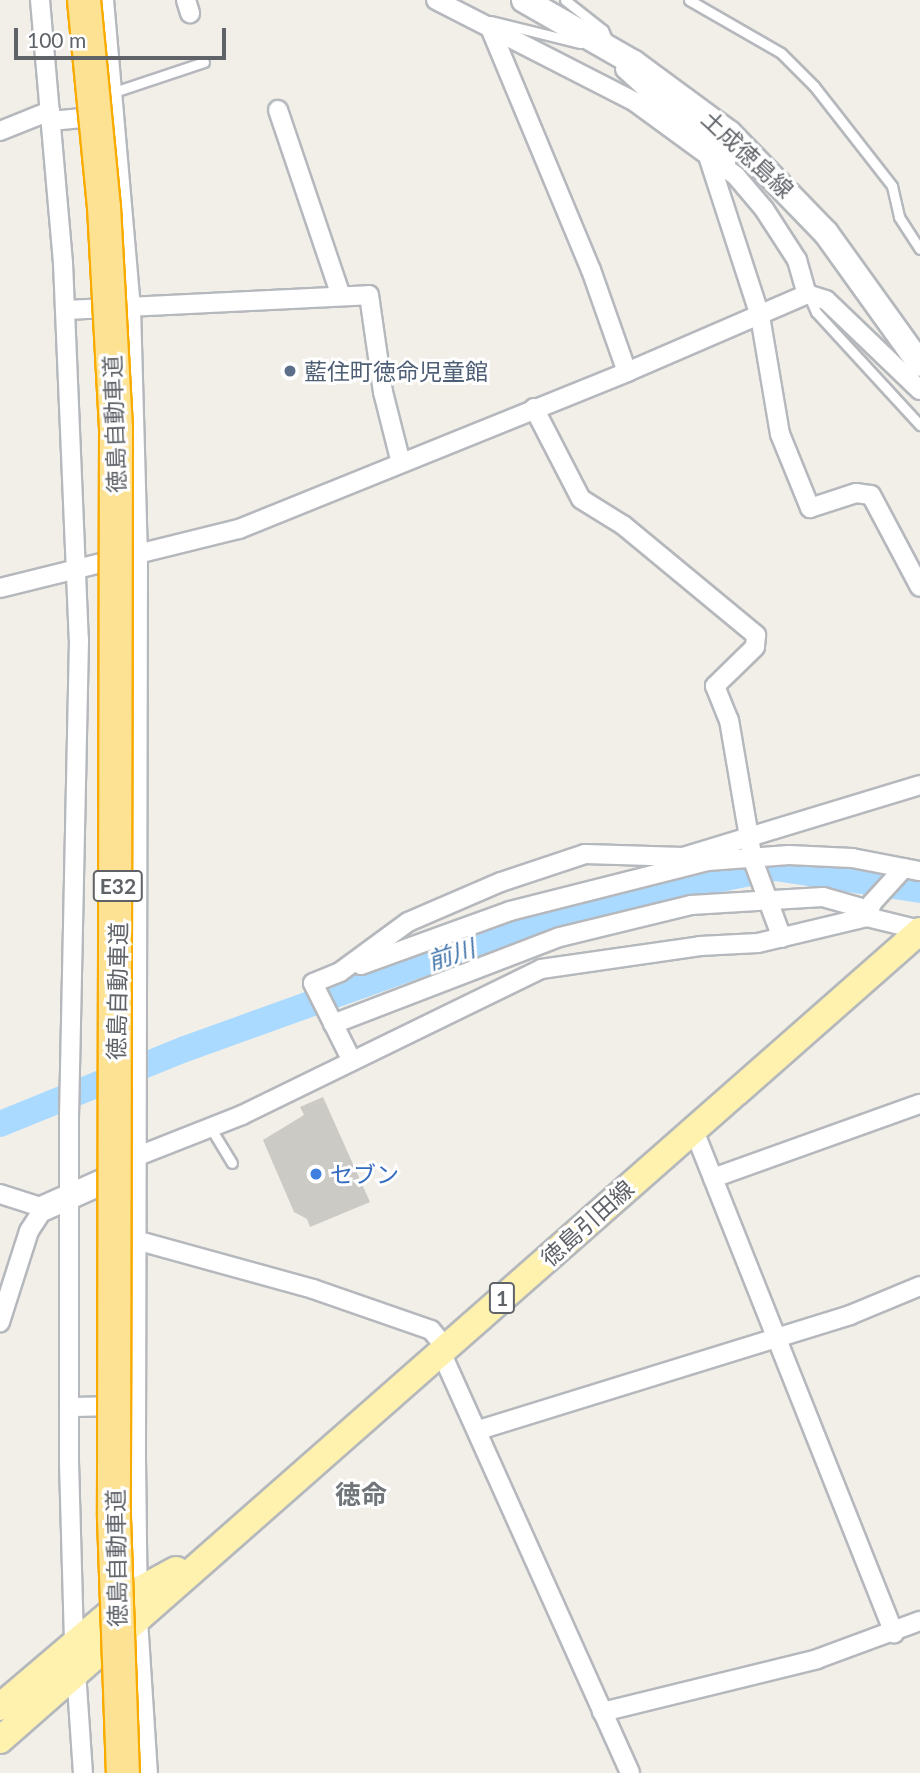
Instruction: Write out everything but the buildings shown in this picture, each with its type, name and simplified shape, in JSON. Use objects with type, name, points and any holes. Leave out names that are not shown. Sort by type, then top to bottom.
[{"type":"highway","name":"徳島自動車道","points":[[84,0],[104,207],[116,429],[114,1518],[123,1773]]},
{"type":"main road","name":"徳島引田線","points":[[2,1724],[76,1671],[920,931]]},
{"type":"main road","name":"徳島引田線","points":[[2,1724],[74,1643],[134,1593],[223,1544]]},
{"type":"street","points":[[40,0],[65,310],[77,570],[69,1116],[69,1407],[74,1643]]},
{"type":"street","points":[[101,0],[113,104],[128,308],[135,556],[132,1239],[134,1593],[145,1773]]},
{"type":"street","points":[[437,0],[635,102],[736,176]]},
{"type":"street","name":"土成徳島線","points":[[524,0],[608,47],[697,107],[771,172],[827,233],[920,364]]},
{"type":"street","points":[[485,27],[591,270],[627,372]]},
{"type":"street","points":[[608,47],[626,70],[717,148],[764,209],[797,260],[807,294]]},
{"type":"street","points":[[0,131],[50,116],[113,104]]},
{"type":"street","points":[[278,110],[341,296]]},
{"type":"street","points":[[708,156],[760,316],[780,435],[810,508],[856,494],[871,495],[920,587]]},
{"type":"street","points":[[0,588],[239,529],[627,372],[807,294],[825,300],[920,390]]},
{"type":"street","points":[[65,310],[369,295],[383,392],[401,463]]},
{"type":"street","points":[[534,408],[581,499],[623,525],[756,635],[755,648],[715,686],[729,720],[753,858],[782,938]]},
{"type":"street","points":[[340,972],[408,922],[501,882],[585,854],[683,857],[747,835],[920,785]]},
{"type":"street","points":[[352,1060],[314,985],[340,972],[581,890],[753,858],[852,858],[908,871]]},
{"type":"street","points":[[0,1322],[29,1231],[44,1208],[133,1163],[541,969],[782,938],[870,910],[908,871]]},
{"type":"street","points":[[332,1021],[560,937],[691,905],[765,897],[823,897],[852,902],[920,931]]},
{"type":"street","points":[[713,1178],[920,1104]]},
{"type":"street","points":[[693,1128],[894,1633]]},
{"type":"street","points":[[0,1194],[44,1208]]},
{"type":"street","points":[[132,1239],[313,1290],[431,1330],[480,1430],[630,1773]]},
{"type":"street","points":[[480,1430],[850,1315],[920,1286]]},
{"type":"street","points":[[69,1407],[133,1406]]},
{"type":"street","points":[[602,1712],[701,1691],[894,1633],[920,1621]]},
{"type":"street","points":[[76,1671],[83,1773]]},
{"type":"lane","points":[[485,27],[492,21],[608,47],[609,37],[565,0]]},
{"type":"lane","points":[[689,0],[781,53],[814,86],[892,187],[899,217],[920,249]]},
{"type":"lane","points":[[113,104],[204,62]]},
{"type":"lane","points":[[807,294],[816,312],[920,425]]},
{"type":"lane","points":[[210,1127],[232,1163]]},
{"type":"waterway","name":"前川","points":[[0,1124],[185,1049],[438,958],[651,893],[775,868],[920,890]]},
{"type":"place","name":"藍住町徳命児童館","points":[[290,371]]},
{"type":"place","name":"セブン","points":[[316,1174]]},
{"type":"district","name":"徳命","points":[[361,1495]]}]
